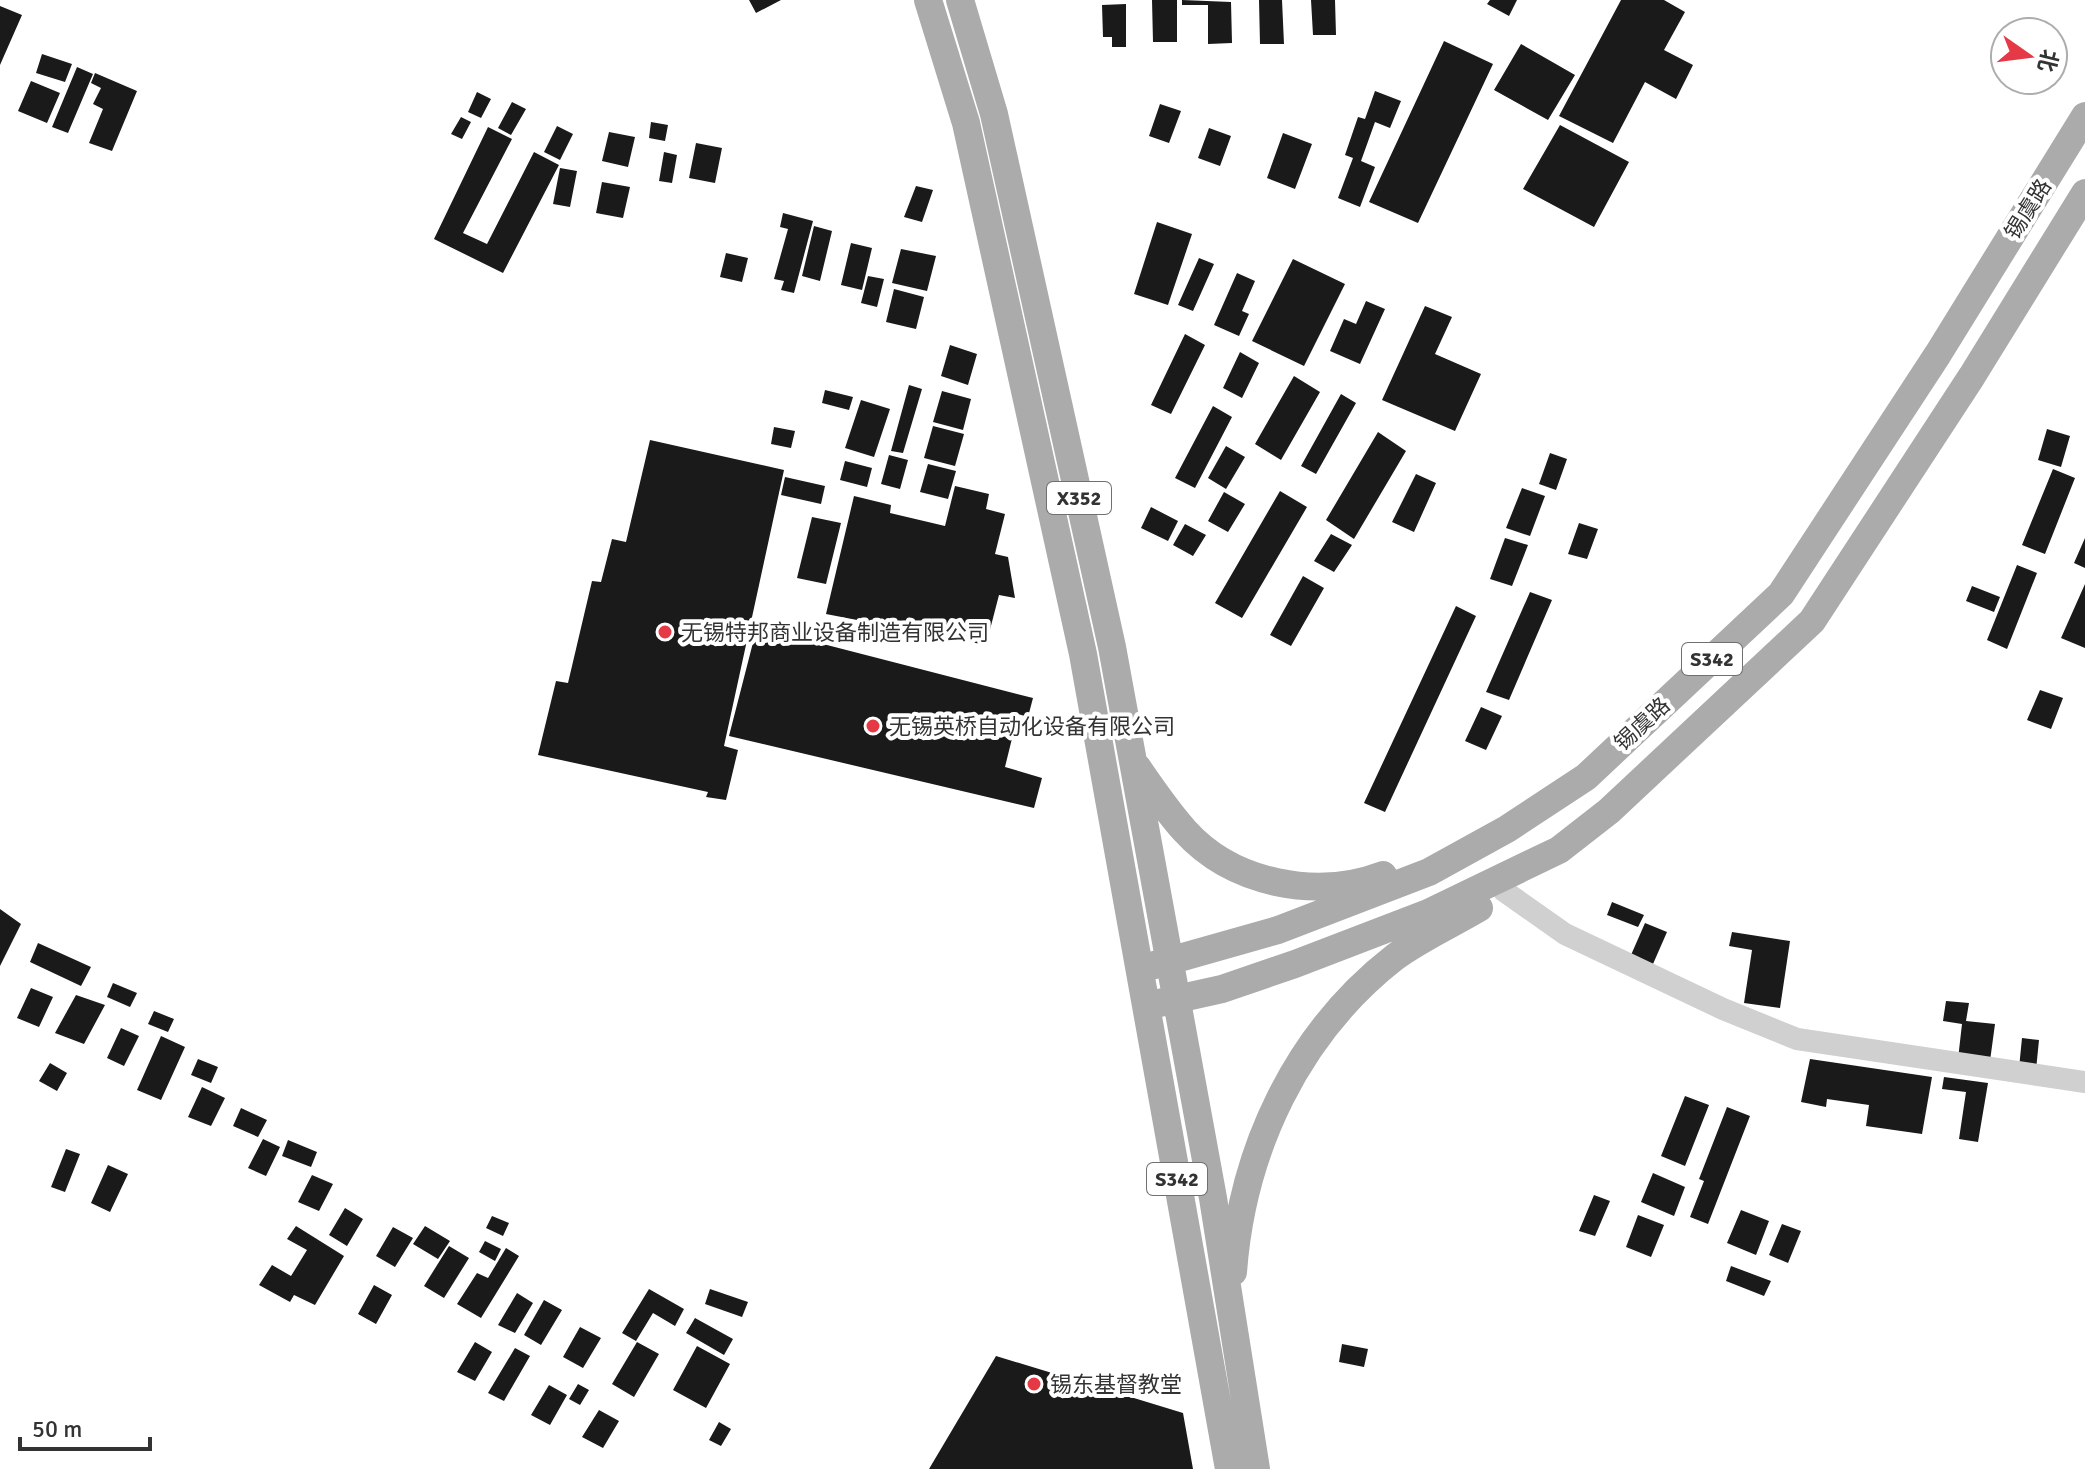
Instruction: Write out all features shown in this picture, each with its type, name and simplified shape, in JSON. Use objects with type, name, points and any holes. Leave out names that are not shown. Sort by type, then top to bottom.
[{"type":"main road","name":"X352","points":[[928,0],[966,123],[1080,638],[1140,968]]},
{"type":"main road","name":"X352","points":[[960,0],[994,114],[1112,647],[1176,1001]]},
{"type":"main road","name":"锡虞路","points":[[1140,968],[1168,963],[1351,904],[1429,872],[1507,829],[1586,777],[1781,594],[1938,354],[2085,116]]},
{"type":"main road","name":"锡虞路","points":[[1146,1006],[1176,1001],[1295,964],[1428,913],[1559,850],[1609,811],[1812,621],[1972,376],[2085,193]]},
{"type":"main road","points":[[1132,759],[1163,805],[1209,853],[1249,873],[1292,885],[1324,887],[1370,880],[1464,839],[1507,829]]},
{"type":"main road","points":[[1230,1313],[1245,1191],[1261,1137],[1305,1054],[1339,1011],[1396,957],[1504,891],[1559,850]]},
{"type":"main road","name":"S342","points":[[1140,968],[1227,1458]]},
{"type":"main road","name":"S342","points":[[1176,1001],[1254,1460]]},
{"type":"street","points":[[1504,891],[1565,934],[1723,1009],[1797,1039],[2085,1082]]},
{"type":"building","points":[[749,0],[781,0],[756,13]]},
{"type":"building","points":[[1152,0],[1177,0],[1177,42],[1153,42]]},
{"type":"building","points":[[1182,0],[1231,2],[1232,43],[1208,44],[1208,5],[1182,5]]},
{"type":"building","points":[[1259,0],[1282,0],[1284,44],[1260,44]]},
{"type":"building","points":[[1311,0],[1335,0],[1336,35],[1313,35]]},
{"type":"building","points":[[1490,0],[1517,0],[1509,16],[1487,4]]},
{"type":"building","points":[[1621,0],[1664,0],[1685,12],[1664,50],[1693,65],[1676,99],[1645,82],[1613,143],[1559,116]]},
{"type":"building","points":[[1126,4],[1126,47],[1112,47],[1112,37],[1103,37],[1102,5]]},
{"type":"building","points":[[0,6],[22,15],[0,65]]},
{"type":"building","points":[[1444,41],[1493,64],[1418,223],[1369,202]]},
{"type":"building","points":[[1521,44],[1575,75],[1548,120],[1494,90]]},
{"type":"building","points":[[42,54],[72,64],[65,82],[36,73]]},
{"type":"building","points":[[77,67],[93,74],[68,133],[52,127]]},
{"type":"building","points":[[95,73],[137,91],[112,151],[89,143],[103,109],[93,104],[101,88],[91,83]]},
{"type":"building","points":[[31,81],[60,93],[47,123],[18,111]]},
{"type":"building","points":[[1375,91],[1401,101],[1390,128],[1375,122],[1361,161],[1375,167],[1360,207],[1338,198],[1353,158],[1345,155],[1358,117],[1365,119]]},
{"type":"building","points":[[477,92],[491,99],[481,118],[468,112]]},
{"type":"building","points":[[512,102],[526,109],[511,135],[498,128]]},
{"type":"building","points":[[1160,104],[1181,111],[1169,143],[1149,136]]},
{"type":"building","points":[[461,117],[471,122],[462,139],[451,134]]},
{"type":"building","points":[[651,122],[668,125],[665,141],[649,138]]},
{"type":"building","points":[[1560,125],[1629,162],[1594,227],[1523,189]]},
{"type":"building","points":[[557,126],[573,134],[560,160],[544,152]]},
{"type":"building","points":[[488,127],[512,139],[463,233],[487,244],[534,152],[559,165],[503,273],[434,239]]},
{"type":"building","points":[[1209,128],[1231,136],[1220,166],[1198,158]]},
{"type":"building","points":[[609,132],[635,137],[628,167],[602,161]]},
{"type":"building","points":[[1283,133],[1312,144],[1295,189],[1267,178]]},
{"type":"building","points":[[696,143],[722,148],[715,183],[689,178]]},
{"type":"building","points":[[664,152],[677,155],[672,183],[659,181]]},
{"type":"building","points":[[560,168],[577,171],[570,207],[553,204]]},
{"type":"building","points":[[602,182],[630,187],[623,218],[596,213]]},
{"type":"building","points":[[916,186],[933,190],[922,222],[904,217]]},
{"type":"building","points":[[783,213],[813,221],[794,293],[781,290],[784,281],[774,279],[788,229],[780,227]]},
{"type":"building","points":[[1157,222],[1192,234],[1168,305],[1134,294]]},
{"type":"building","points":[[814,226],[832,231],[820,281],[802,276]]},
{"type":"building","points":[[851,243],[872,248],[862,290],[841,285]]},
{"type":"building","points":[[901,249],[936,256],[927,291],[892,283]]},
{"type":"building","points":[[726,253],[748,258],[742,282],[720,277]]},
{"type":"building","points":[[1199,258],[1214,264],[1193,311],[1178,305]]},
{"type":"building","points":[[1293,259],[1345,284],[1304,366],[1252,341]]},
{"type":"building","points":[[1237,273],[1255,281],[1242,311],[1249,314],[1239,336],[1214,325]]},
{"type":"building","points":[[868,276],[884,279],[877,307],[861,303]]},
{"type":"building","points":[[894,289],[924,297],[916,329],[886,322]]},
{"type":"building","points":[[1366,301],[1385,309],[1360,364],[1330,351],[1344,319],[1356,324]]},
{"type":"building","points":[[1425,306],[1452,317],[1435,354],[1481,374],[1455,431],[1382,400]]},
{"type":"building","points":[[1185,334],[1205,345],[1171,414],[1151,405]]},
{"type":"building","points":[[950,345],[977,354],[968,385],[941,376]]},
{"type":"building","points":[[1240,352],[1259,363],[1242,398],[1223,388]]},
{"type":"building","points":[[1294,376],[1320,392],[1281,460],[1255,444]]},
{"type":"building","points":[[909,385],[922,389],[903,453],[891,451]]},
{"type":"building","points":[[825,390],[853,397],[849,410],[822,403]]},
{"type":"building","points":[[942,391],[971,399],[963,430],[933,422]]},
{"type":"building","points":[[1341,394],[1356,403],[1316,474],[1301,466]]},
{"type":"building","points":[[861,400],[890,409],[874,457],[845,448]]},
{"type":"building","points":[[1213,406],[1232,417],[1195,488],[1175,478]]},
{"type":"building","points":[[933,426],[964,434],[955,466],[924,458]]},
{"type":"building","points":[[774,427],[795,431],[791,448],[771,444]]},
{"type":"building","points":[[2047,429],[2070,436],[2061,467],[2038,460]]},
{"type":"building","points":[[1378,432],[1406,451],[1354,539],[1326,520]]},
{"type":"building","name":"无锡特邦商业设备制造有限公司","points":[[650,440],[784,470],[724,746],[738,750],[726,800],[706,797],[708,792],[538,755],[556,681],[568,683],[592,581],[601,582],[612,539],[626,542]]},
{"type":"building","points":[[1226,446],[1245,457],[1226,489],[1208,478]]},
{"type":"building","points":[[1550,453],[1567,459],[1556,490],[1539,484]]},
{"type":"building","points":[[889,455],[908,460],[900,489],[881,484]]},
{"type":"building","points":[[845,461],[872,468],[867,487],[840,480]]},
{"type":"building","points":[[928,464],[956,471],[948,499],[920,492]]},
{"type":"building","points":[[2053,469],[2075,478],[2045,554],[2022,545]]},
{"type":"building","points":[[1416,474],[1436,483],[1414,532],[1392,522]]},
{"type":"building","points":[[785,477],[825,486],[821,504],[781,495]]},
{"type":"building","points":[[955,486],[989,494],[986,509],[1005,514],[995,554],[1008,557],[1015,598],[999,595],[986,645],[826,614],[854,496],[891,505],[890,513],[945,526]]},
{"type":"building","points":[[1522,488],[1545,496],[1530,536],[1506,528]]},
{"type":"building","points":[[1280,491],[1307,507],[1242,618],[1215,603]]},
{"type":"building","points":[[1224,492],[1245,504],[1228,532],[1208,521]]},
{"type":"building","points":[[1151,507],[1178,521],[1168,541],[1141,528]]},
{"type":"building","points":[[812,517],[841,523],[826,584],[797,578]]},
{"type":"building","points":[[1579,523],[1598,529],[1587,559],[1568,554]]},
{"type":"building","points":[[1185,524],[1206,535],[1193,556],[1173,545]]},
{"type":"building","points":[[1331,534],[1352,545],[1334,572],[1314,561]]},
{"type":"building","points":[[1505,538],[1528,545],[1512,586],[1490,579]]},
{"type":"building","points":[[2085,538],[2085,568],[2074,563]]},
{"type":"building","points":[[2017,565],[2037,573],[2007,649],[1987,640]]},
{"type":"building","points":[[1303,576],[1324,588],[1291,646],[1270,635]]},
{"type":"building","points":[[2085,584],[2085,648],[2061,638]]},
{"type":"building","points":[[1972,586],[2000,597],[1994,612],[1966,601]]},
{"type":"building","points":[[1530,592],[1552,600],[1509,700],[1486,692]]},
{"type":"building","points":[[1456,606],[1476,616],[1385,812],[1364,803]]},
{"type":"building","name":"无锡英桥自动化设备有限公司","points":[[757,627],[1033,698],[1028,717],[1018,714],[1005,767],[1042,778],[1034,808],[729,736]]},
{"type":"building","points":[[2040,690],[2063,698],[2051,729],[2027,720]]},
{"type":"building","points":[[1481,707],[1502,716],[1486,750],[1465,741]]},
{"type":"building","points":[[1612,902],[1644,915],[1638,927],[1607,915]]},
{"type":"building","points":[[0,909],[21,924],[0,966]]},
{"type":"building","points":[[1645,923],[1667,932],[1653,964],[1631,955]]},
{"type":"building","points":[[1732,932],[1790,941],[1780,1008],[1744,1003],[1752,950],[1729,946]]},
{"type":"building","points":[[38,943],[91,967],[81,986],[30,962]]},
{"type":"building","points":[[113,983],[137,993],[130,1007],[107,997]]},
{"type":"building","points":[[31,988],[53,997],[39,1027],[17,1018]]},
{"type":"building","points":[[76,995],[105,1005],[84,1044],[55,1033]]},
{"type":"building","points":[[1946,1001],[1969,1003],[1966,1021],[1995,1024],[1990,1061],[1958,1059],[1962,1024],[1943,1021]]},
{"type":"building","points":[[154,1011],[174,1019],[168,1032],[148,1024]]},
{"type":"building","points":[[121,1028],[139,1036],[124,1066],[107,1058]]},
{"type":"building","points":[[161,1036],[185,1047],[161,1100],[137,1090]]},
{"type":"building","points":[[2022,1038],[2039,1040],[2036,1070],[2019,1068]]},
{"type":"building","points":[[198,1059],[218,1067],[211,1083],[191,1075]]},
{"type":"building","points":[[1810,1059],[1932,1077],[1922,1134],[1866,1126],[1869,1105],[1827,1099],[1826,1107],[1801,1102]]},
{"type":"building","points":[[50,1063],[67,1073],[57,1091],[39,1081]]},
{"type":"building","points":[[1944,1077],[1988,1083],[1978,1142],[1959,1139],[1966,1092],[1942,1089]]},
{"type":"building","points":[[202,1087],[225,1098],[211,1126],[188,1117]]},
{"type":"building","points":[[1685,1096],[1709,1105],[1685,1166],[1661,1156]]},
{"type":"building","points":[[1727,1107],[1750,1116],[1708,1224],[1690,1217],[1704,1181],[1699,1179]]},
{"type":"building","points":[[241,1108],[267,1120],[258,1137],[233,1126]]},
{"type":"building","points":[[263,1139],[280,1147],[266,1176],[248,1168]]},
{"type":"building","points":[[288,1140],[317,1152],[311,1167],[282,1156]]},
{"type":"building","points":[[66,1149],[80,1154],[65,1192],[51,1187]]},
{"type":"building","points":[[108,1165],[128,1174],[110,1212],[91,1203]]},
{"type":"building","points":[[1653,1173],[1685,1187],[1674,1216],[1641,1202]]},
{"type":"building","points":[[312,1175],[333,1184],[319,1211],[298,1202]]},
{"type":"building","points":[[1594,1195],[1610,1201],[1595,1236],[1579,1231]]},
{"type":"building","points":[[345,1208],[363,1219],[347,1246],[329,1235]]},
{"type":"building","points":[[1741,1210],[1769,1221],[1756,1255],[1727,1243]]},
{"type":"building","points":[[1638,1215],[1664,1225],[1651,1257],[1626,1247]]},
{"type":"building","points":[[492,1216],[509,1223],[503,1236],[486,1228]]},
{"type":"building","points":[[1782,1224],[1801,1231],[1788,1263],[1769,1255]]},
{"type":"building","points":[[296,1226],[344,1256],[315,1305],[294,1295],[290,1302],[259,1285],[272,1265],[291,1276],[307,1250],[287,1239]]},
{"type":"building","points":[[425,1226],[450,1241],[438,1259],[413,1244]]},
{"type":"building","points":[[393,1227],[413,1238],[395,1267],[376,1256]]},
{"type":"building","points":[[485,1241],[501,1249],[495,1261],[479,1252]]},
{"type":"building","points":[[449,1246],[469,1258],[444,1298],[424,1286]]},
{"type":"building","points":[[506,1248],[519,1256],[481,1318],[457,1304],[477,1273],[488,1278]]},
{"type":"building","points":[[1731,1266],[1771,1281],[1764,1296],[1726,1281]]},
{"type":"building","points":[[374,1285],[392,1295],[376,1324],[358,1314]]},
{"type":"building","points":[[649,1289],[684,1309],[675,1326],[653,1313],[636,1341],[622,1333]]},
{"type":"building","points":[[710,1289],[748,1302],[742,1317],[705,1304]]},
{"type":"building","points":[[517,1293],[533,1303],[515,1333],[498,1325]]},
{"type":"building","points":[[544,1300],[562,1310],[541,1345],[524,1335]]},
{"type":"building","points":[[695,1318],[733,1339],[724,1355],[686,1333]]},
{"type":"building","points":[[580,1327],[601,1338],[583,1368],[563,1357]]},
{"type":"building","points":[[475,1342],[492,1352],[475,1381],[457,1372]]},
{"type":"building","points":[[637,1342],[659,1354],[634,1397],[612,1384]]},
{"type":"building","points":[[1342,1344],[1368,1349],[1364,1367],[1339,1362]]},
{"type":"building","points":[[697,1346],[730,1364],[706,1408],[673,1390]]},
{"type":"building","points":[[515,1348],[530,1356],[504,1401],[488,1393]]},
{"type":"building","name":"锡东基督教堂","points":[[996,1356],[1183,1413],[1193,1469],[929,1469]]},
{"type":"building","points":[[578,1384],[589,1390],[580,1405],[569,1399]]},
{"type":"building","points":[[549,1385],[567,1395],[550,1425],[531,1415]]},
{"type":"building","points":[[599,1410],[619,1421],[603,1448],[582,1437]]},
{"type":"building","points":[[719,1422],[731,1429],[721,1446],[709,1440]]},
{"type":"place","name":"无锡特邦商业设备制造有限公司","points":[[665,632]]},
{"type":"place","name":"无锡英桥自动化设备有限公司","points":[[873,726]]},
{"type":"place","name":"锡东基督教堂","points":[[1034,1384]]}]
